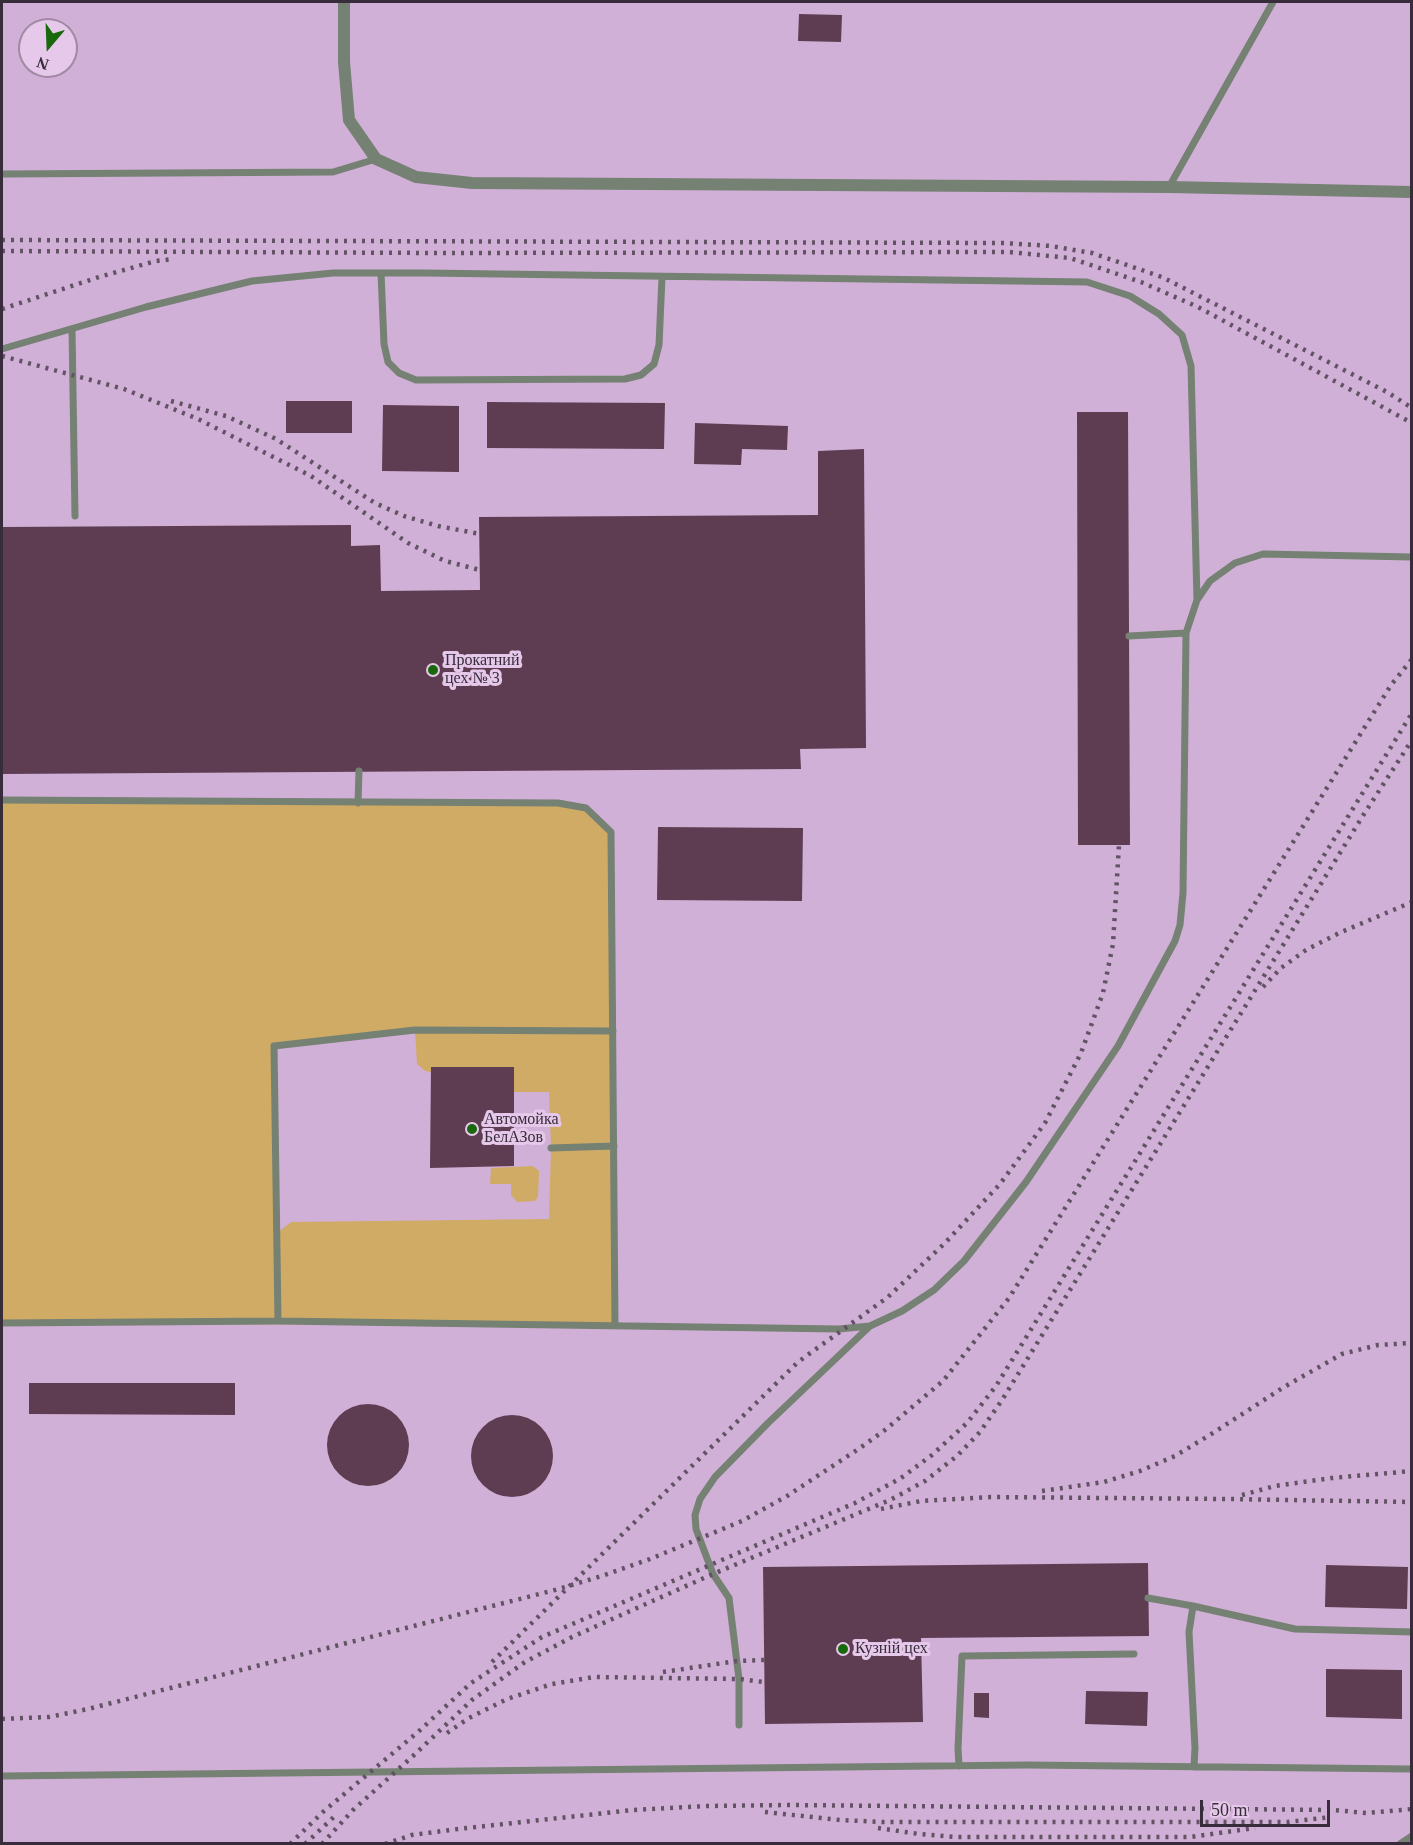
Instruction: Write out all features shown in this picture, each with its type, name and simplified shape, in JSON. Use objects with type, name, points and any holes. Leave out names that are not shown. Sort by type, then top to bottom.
[{"type":"street","points":[[344,2],[344,62],[349,120],[376,159],[416,177],[472,183],[1169,187],[1412,192]]},
{"type":"lane","points":[[1169,187],[1273,2]]},
{"type":"lane","points":[[2,174],[333,171],[376,159]]},
{"type":"lane","points":[[2,349],[146,307],[252,281],[333,273],[1087,282],[1130,296],[1159,314],[1182,335],[1191,366],[1197,600]]},
{"type":"lane","points":[[381,273],[384,344],[388,362],[399,374],[416,381],[625,379],[641,375],[654,364],[659,345],[662,277]]},
{"type":"lane","points":[[72,329],[75,516]]},
{"type":"lane","points":[[739,1725],[739,1679],[729,1598],[713,1574],[696,1529],[695,1515],[700,1499],[715,1477],[768,1423],[870,1326],[902,1311],[934,1290],[964,1261],[1026,1182],[1118,1046],[1175,941],[1180,925],[1183,893],[1186,633],[1197,600],[1210,581],[1235,563],[1263,554],[1412,557]]},
{"type":"lane","points":[[1129,636],[1186,633]]},
{"type":"lane","points":[[358,803],[359,771]]},
{"type":"lane","points":[[2,800],[558,803],[586,808],[611,832],[615,1326]]},
{"type":"lane","points":[[278,1321],[274,1046],[415,1030],[613,1031]]},
{"type":"lane","points":[[551,1148],[614,1146]]},
{"type":"lane","points":[[2,1323],[278,1321],[839,1329],[870,1326]]},
{"type":"lane","points":[[1148,1598],[1295,1629],[1412,1632]]},
{"type":"lane","points":[[1193,1606],[1189,1632],[1194,1767]]},
{"type":"lane","points":[[959,1766],[962,1656],[1134,1654]]},
{"type":"lane","points":[[2,1776],[959,1766],[1412,1769]]},
{"type":"lane","points":[[1400,1844],[1412,1836]]},
{"type":"shaded area","points":[[2,2],[1411,2],[1411,1843],[2,1843]]},
{"type":"shaded area","points":[[2,802],[558,803],[586,808],[611,832],[615,1326],[2,1323]],"holes":[[[415,1031],[417,1064],[425,1071],[431,1072],[514,1067],[514,1092],[549,1092],[551,1148],[549,1219],[291,1222],[277,1233],[274,1046]]]},
{"type":"shaded area","points":[[533,1166],[539,1171],[538,1197],[535,1201],[517,1202],[511,1195],[511,1184],[490,1184],[491,1168]]},
{"type":"building","points":[[799,14],[842,15],[841,42],[798,41]]},
{"type":"building","points":[[286,401],[352,401],[352,433],[286,433]]},
{"type":"building","points":[[487,402],[665,403],[664,449],[487,448]]},
{"type":"building","points":[[383,405],[459,406],[459,472],[382,471]]},
{"type":"building","points":[[1077,412],[1128,412],[1130,845],[1078,845]]},
{"type":"building","points":[[695,423],[788,426],[787,450],[742,449],[741,465],[694,464]]},
{"type":"building","name":"Прокатний цех № 3","points":[[864,449],[866,748],[800,749],[801,769],[2,774],[2,527],[351,525],[351,546],[380,545],[381,591],[480,590],[479,517],[818,515],[818,451]]},
{"type":"building","points":[[658,827],[803,828],[802,901],[657,900]]},
{"type":"building","name":"Автомойка БелАЗов","points":[[431,1067],[514,1067],[514,1166],[430,1168]]},
{"type":"building","points":[[29,1383],[235,1383],[235,1415],[29,1414]]},
{"type":"building","points":[[368,1404],[384,1407],[397,1416],[406,1429],[409,1445],[406,1461],[397,1474],[384,1483],[368,1486],[352,1483],[339,1474],[330,1461],[327,1445],[330,1429],[339,1416],[352,1407]]},
{"type":"building","points":[[512,1415],[528,1418],[541,1427],[550,1440],[553,1456],[550,1472],[541,1485],[528,1494],[512,1497],[496,1494],[483,1485],[474,1472],[471,1456],[474,1440],[483,1427],[496,1418]]},
{"type":"building","name":"Кузній цех","points":[[1148,1563],[1149,1636],[921,1638],[923,1722],[765,1724],[763,1567]]},
{"type":"building","points":[[1326,1565],[1408,1567],[1407,1609],[1325,1607]]},
{"type":"building","points":[[1326,1669],[1402,1670],[1402,1719],[1326,1717]]},
{"type":"building","points":[[1086,1691],[1148,1692],[1147,1726],[1085,1724]]},
{"type":"building","points":[[974,1693],[989,1693],[989,1718],[974,1717]]},
{"type":"railway","points":[[2,240],[1004,243],[1051,246],[1092,253],[1162,277],[1387,392],[1412,408]]},
{"type":"railway","points":[[2,251],[1009,252],[1070,258],[1141,282],[1198,307],[1412,423]]},
{"type":"railway","points":[[2,309],[99,277],[156,261],[174,259]]},
{"type":"railway","points":[[2,356],[124,389],[198,419],[311,476],[408,543],[445,561],[480,570]]},
{"type":"railway","points":[[171,401],[226,416],[276,439],[375,503],[404,516],[438,526],[480,534]]},
{"type":"railway","points":[[2,1719],[49,1717],[88,1709],[555,1590],[605,1575],[742,1521],[787,1496],[885,1430],[943,1381],[1009,1298],[1391,685],[1412,659]]},
{"type":"railway","points":[[290,1844],[324,1811],[418,1732],[471,1683],[542,1637],[855,1503],[901,1478],[932,1455],[967,1423],[996,1386],[1412,713]]},
{"type":"railway","points":[[322,1844],[353,1810],[472,1700],[525,1662],[572,1637],[713,1574],[890,1500],[925,1481],[957,1456],[980,1432],[1002,1400],[1412,740]]},
{"type":"railway","points":[[492,1662],[798,1362],[888,1297],[945,1243],[1000,1184],[1045,1123],[1081,1053],[1103,993],[1113,944],[1119,845]]},
{"type":"railway","points":[[1263,987],[1281,968],[1306,950],[1339,933],[1412,902]]},
{"type":"railway","points":[[1042,1491],[1104,1482],[1140,1471],[1175,1456],[1284,1387],[1342,1354],[1378,1345],[1412,1343]]},
{"type":"railway","points":[[1242,1495],[1275,1486],[1412,1471]]},
{"type":"railway","points":[[881,1509],[921,1501],[991,1497],[1412,1502]]},
{"type":"railway","points":[[663,1672],[737,1661],[764,1660]]},
{"type":"railway","points":[[447,1733],[469,1718],[507,1699],[552,1684],[594,1677],[739,1679],[764,1682]]},
{"type":"railway","points":[[385,1844],[412,1835],[458,1829],[633,1810],[707,1806],[1332,1810],[1367,1813],[1412,1809]]},
{"type":"railway","points":[[765,1812],[882,1822],[1288,1822],[1331,1817]]},
{"type":"railway","points":[[305,1844],[336,1815]]},
{"type":"railway","points":[[878,1828],[956,1837],[1190,1837],[1255,1828]]},
{"type":"place","name":"Прокатний цех № 3","points":[[433,670]]},
{"type":"place","name":"Автомойка БелАЗов","points":[[472,1129]]},
{"type":"place","name":"Кузній цех","points":[[843,1649]]}]
